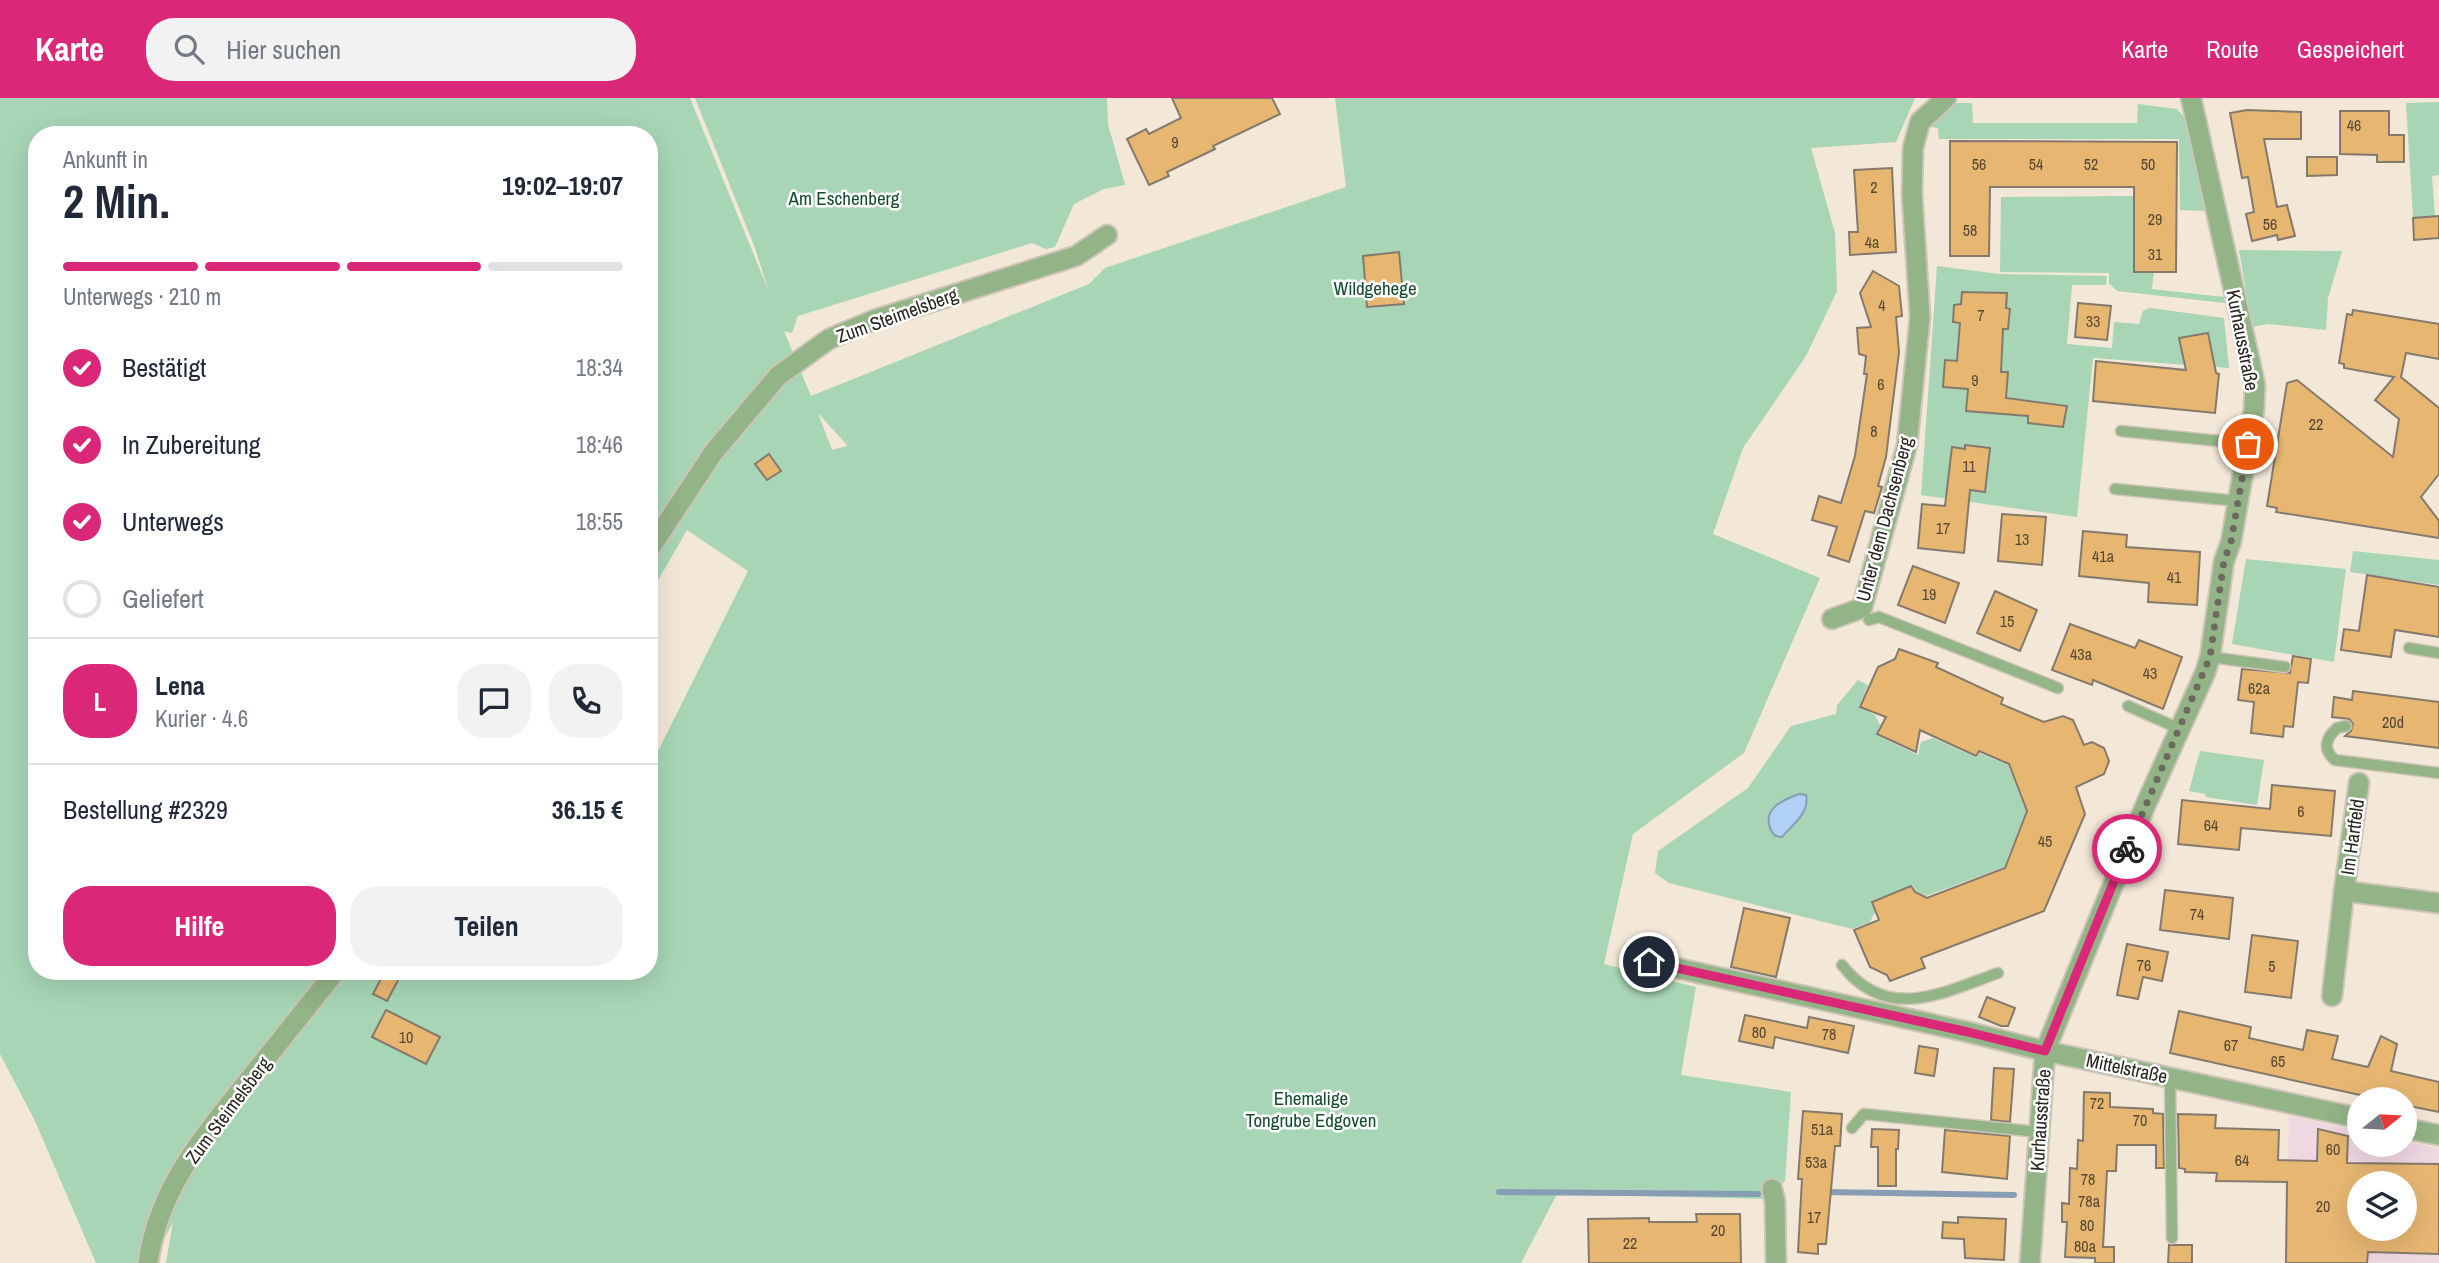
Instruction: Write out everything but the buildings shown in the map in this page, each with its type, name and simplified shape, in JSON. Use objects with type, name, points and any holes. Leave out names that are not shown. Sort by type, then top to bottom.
[{"type":"street","name":"Unter dem Dachsenberg","points":[[1832,619],[1862,608],[1907,444],[1920,317],[1912,194],[1913,148],[1920,122],[1946,98]]},
{"type":"street","name":"Kurhausstraße","points":[[2030,1263],[2045,1051],[2210,657],[2224,561],[2231,542],[2254,409],[2255,385],[2191,98]]},
{"type":"street","name":"Zum Steimelsberg","points":[[658,536],[713,453],[778,376],[829,339],[874,320],[1076,256],[1107,235]]},
{"type":"street","name":"Im Hartfeld","points":[[2332,996],[2359,783]]},
{"type":"street","name":"Im Hartfeld","points":[[2344,891],[2439,903]]},
{"type":"street","name":"Mittelstraße","points":[[1649,962],[2347,1115]]},
{"type":"street","name":"Zum Steimelsberg","points":[[148,1263],[165,1198],[191,1154],[328,980]]},
{"type":"street","points":[[2417,1131],[2439,1135]]},
{"type":"street","points":[[1773,1195],[1776,1263]]},
{"type":"lane","points":[[2121,431],[2248,444]]},
{"type":"lane","points":[[2115,489],[2239,501]]},
{"type":"lane","points":[[1868,620],[1879,617],[2058,688]]},
{"type":"lane","points":[[2409,648],[2439,653]]},
{"type":"lane","points":[[2210,657],[2286,667]]},
{"type":"lane","points":[[2128,706],[2180,729]]},
{"type":"lane","points":[[2346,726],[2337,728],[2327,740],[2326,748],[2335,760],[2439,773]]},
{"type":"lane","points":[[1842,965],[1855,982],[1892,999],[1928,998],[1998,972]]},
{"type":"lane","points":[[2170,1077],[2172,1238]]},
{"type":"lane","points":[[1852,1128],[1864,1114],[2039,1132]]},
{"type":"shaded area","points":[[2289,1116],[2347,1128],[2347,1157],[2417,1157],[2417,1144],[2439,1149],[2439,1263],[2285,1263]]},
{"type":"green space","points":[[0,98],[690,98],[769,292],[755,248],[695,98],[1107,98],[1108,124],[1125,185],[1104,189],[1074,204],[1055,247],[1046,249],[1032,243],[798,316],[792,333],[784,331],[811,396],[1089,284],[1105,268],[1346,187],[1335,98],[1915,98],[1896,142],[1811,148],[1835,233],[1837,291],[1806,356],[1743,448],[1713,534],[1820,578],[1744,753],[1633,834],[1604,964],[1696,987],[1681,1075],[1791,1092],[1785,1181],[1767,1199],[1557,1194],[1521,1263],[166,1263],[173,1222],[152,1263],[96,1263],[35,1121],[0,1054]],"holes":[[[818,413],[847,445],[832,450]]]},
{"type":"green space","points":[[2439,102],[2439,175],[2432,176],[2435,216],[2413,218],[2406,103]]},
{"type":"green space","points":[[1957,103],[1972,103],[1973,123],[2137,123],[2138,104],[2177,109],[2190,124],[2205,211],[2180,210],[2179,139],[1939,139],[1938,128],[1932,127],[1931,123],[1940,113]]},
{"type":"green space","points":[[2134,196],[2134,272],[2154,272],[2152,289],[2224,297],[2225,303],[2117,291],[2109,283],[2109,273],[2000,272],[2001,197]]},
{"type":"green space","points":[[2239,250],[2342,251],[2328,298],[2326,330],[2268,324],[2252,327]]},
{"type":"green space","points":[[1937,266],[1999,274],[2107,276],[2106,285],[2072,285],[2067,344],[2112,348],[2114,322],[2139,324],[2143,311],[2150,308],[2224,318],[2229,368],[2093,358],[2077,517],[1921,495]]},
{"type":"green space","points":[[2353,551],[2439,560],[2439,585],[2350,572]]},
{"type":"green space","points":[[2246,559],[2346,569],[2334,662],[2232,644]]},
{"type":"green space","points":[[1858,680],[1868,685],[1859,706],[1875,715],[1880,725],[1876,735],[1918,755],[1921,742],[1933,738],[1977,758],[1979,753],[2008,765],[2026,811],[2004,867],[1926,896],[1916,891],[1912,885],[1872,901],[1875,912],[1870,922],[1852,929],[1669,883],[1655,873],[1658,851],[1748,788],[1791,726],[1836,714],[1837,705]]},
{"type":"green space","points":[[2200,751],[2264,760],[2257,805],[2206,797],[2205,794],[2189,791]]},
{"type":"water","points":[[1799,794],[1806,795],[1803,813],[1782,837],[1776,836],[1771,830],[1769,815],[1781,802]]},
{"type":"waterway","points":[[1499,1192],[1758,1194]]},
{"type":"waterway","points":[[1824,1192],[2014,1195]]},
{"type":"way so far","points":[[2127,849],[2210,657],[2224,561],[2231,542],[2248,444]]},
{"type":"route","points":[[1649,962],[2045,1051],[2127,849]]},
{"type":"park label","name":"Am Eschenberg","points":[[844,198]]},
{"type":"park label","name":"Wildgehege","points":[[1375,288]]},
{"type":"park label","name":"Ehemalige Tongrube Edgoven","points":[[1311,1109]]}]
